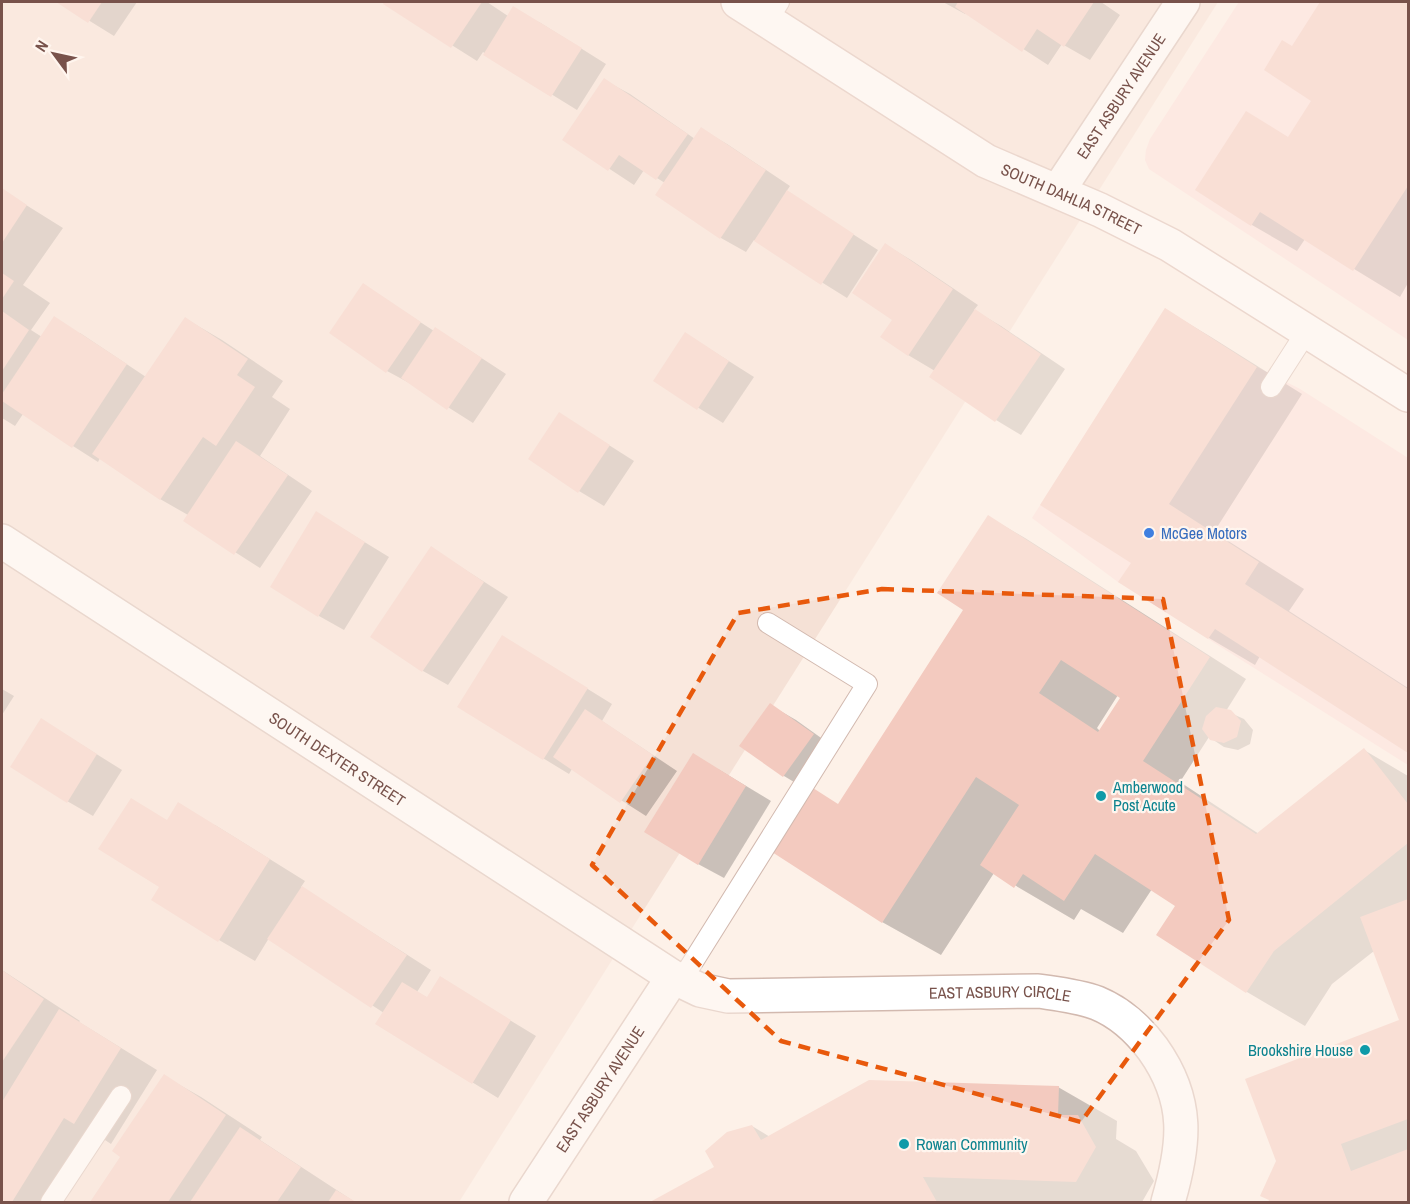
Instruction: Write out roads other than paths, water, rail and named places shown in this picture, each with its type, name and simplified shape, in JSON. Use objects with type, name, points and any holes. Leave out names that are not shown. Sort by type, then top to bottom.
[{"type":"street","name":"SOUTH DAHLIA STREET","points":[[738,2],[773,11],[986,161],[1134,225],[1170,244],[1408,395]]},
{"type":"street","name":"EAST ASBURY AVENUE","points":[[1058,191],[1183,2]]},
{"type":"street","name":"SOUTH DEXTER STREET","points":[[2,542],[677,979]]},
{"type":"street","name":"EAST ASBURY AVENUE","points":[[526,1203],[677,979]]},
{"type":"street","name":"EAST ASBURY CIRCLE","points":[[677,979],[700,990],[728,996],[1029,991],[1078,997],[1098,1004],[1126,1021],[1147,1042],[1162,1063],[1174,1088],[1180,1111],[1180,1143],[1177,1171],[1168,1203]]},
{"type":"lane","points":[[1271,387],[1307,331]]},
{"type":"lane","points":[[677,979],[867,684],[768,623]]},
{"type":"lane","points":[[51,1203],[121,1096]]},
{"type":"place","name":"McGee Motors","points":[[1149,533]]},
{"type":"place","name":"Amberwood Post Acute","points":[[1101,796]]},
{"type":"place","name":"Brookshire House","points":[[1365,1050]]},
{"type":"place","name":"Rowan Community","points":[[904,1144]]}]
